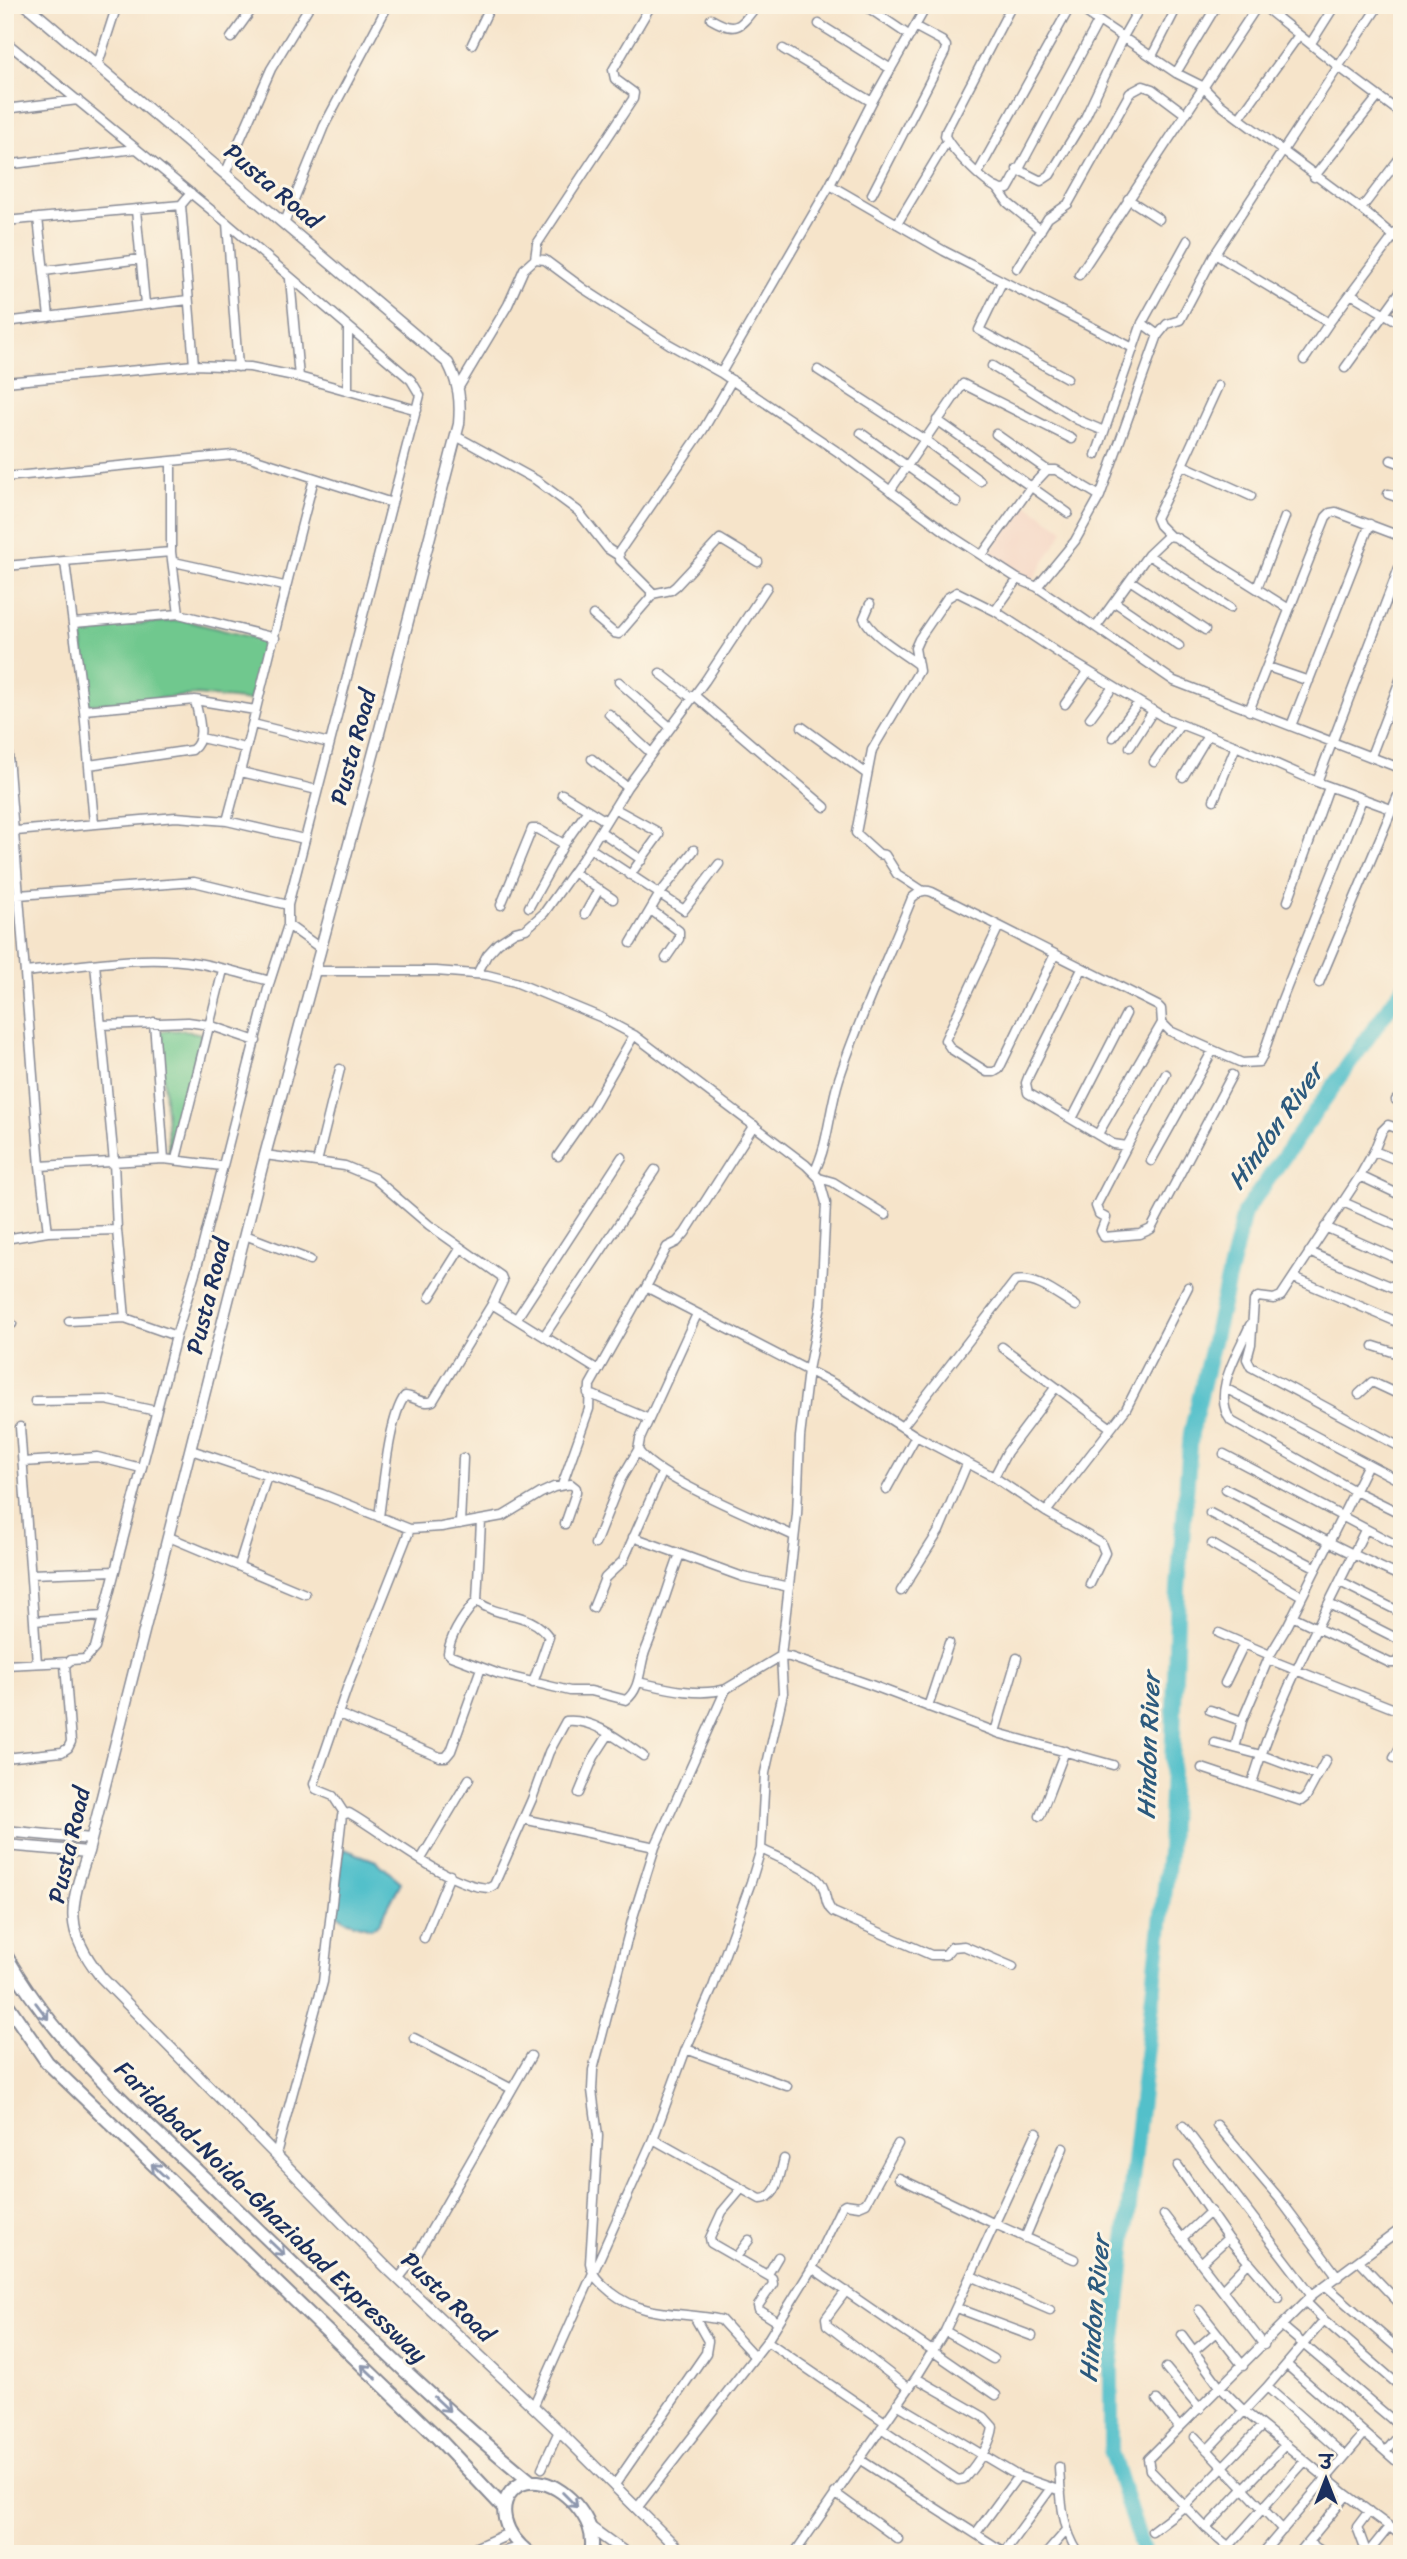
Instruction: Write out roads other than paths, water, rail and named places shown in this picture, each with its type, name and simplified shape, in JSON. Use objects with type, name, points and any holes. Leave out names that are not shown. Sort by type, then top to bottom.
[{"type":"main road","name":"Faridabad-Noida-Ghaziabad Expressway","points":[[5,1954],[22,1985],[69,2046],[488,2447],[530,2482]]},
{"type":"main road","name":"Faridabad-Noida-Ghaziabad Expressway","points":[[5,2001],[47,2062],[436,2436],[503,2507]]},
{"type":"main road","points":[[526,2550],[511,2533],[503,2507],[505,2500],[518,2486],[530,2482],[545,2482],[558,2488],[578,2508],[603,2554]]},
{"type":"main road","points":[[591,2531],[591,2554]]},
{"type":"street","name":"Pusta Road","points":[[26,5],[448,363],[457,380],[461,401],[456,436],[265,1155],[74,1899],[77,1939],[86,1958],[101,1977],[398,2279],[559,2431],[682,2554]]},
{"type":"street","points":[[98,64],[117,5]]},
{"type":"street","points":[[231,38],[255,5]]},
{"type":"street","points":[[225,174],[271,69],[310,5]]},
{"type":"street","points":[[284,224],[324,126],[388,5]]},
{"type":"street","points":[[472,44],[491,5]]},
{"type":"street","points":[[458,387],[508,305],[524,269],[535,259],[537,244],[633,99],[634,93],[615,79],[613,70],[651,5]]},
{"type":"street","points":[[711,19],[725,27],[734,28],[742,24],[757,5]]},
{"type":"street","points":[[864,5],[910,36]]},
{"type":"street","points":[[721,373],[830,184],[872,102],[927,5]]},
{"type":"street","points":[[897,224],[947,141],[946,131],[1012,5]]},
{"type":"street","points":[[978,173],[1073,5],[1176,74],[1202,86],[1221,105],[1240,117],[1314,177],[1361,209],[1402,243]]},
{"type":"street","points":[[998,189],[1007,189],[1095,20],[1100,5]]},
{"type":"street","points":[[1017,169],[1041,181],[1050,175],[1085,118],[1141,5]]},
{"type":"street","points":[[1152,56],[1178,5]]},
{"type":"street","points":[[1176,74],[1217,5]]},
{"type":"street","points":[[1079,275],[1202,86],[1260,5],[1402,114]]},
{"type":"street","points":[[1311,43],[1335,5]]},
{"type":"street","points":[[1037,587],[1075,541],[1100,496],[1158,335],[1167,324],[1180,320],[1215,254],[1375,11]]},
{"type":"street","points":[[819,24],[891,69]]},
{"type":"street","points":[[872,194],[945,52],[946,46],[942,41],[916,27]]},
{"type":"street","points":[[1240,117],[1299,35]]},
{"type":"street","points":[[5,41],[227,223],[411,380],[420,395],[304,839],[288,905],[288,925],[270,981],[200,1256],[176,1336],[92,1654],[68,1662],[5,1665]]},
{"type":"street","points":[[783,49],[872,102]]},
{"type":"street","points":[[1017,268],[1052,213],[1068,204],[1130,93],[1143,86],[1152,89],[1184,113]]},
{"type":"street","points":[[1314,177],[1378,97]]},
{"type":"street","points":[[5,109],[78,100]]},
{"type":"street","points":[[947,141],[998,189],[1008,203],[1041,230]]},
{"type":"street","points":[[5,165],[135,149]]},
{"type":"street","points":[[1361,209],[1402,155]]},
{"type":"street","points":[[830,184],[1002,282],[1133,348]]},
{"type":"street","points":[[5,221],[181,205],[191,193]]},
{"type":"street","points":[[1128,198],[1159,219]]},
{"type":"street","points":[[181,205],[194,365]]},
{"type":"street","points":[[136,210],[145,304]]},
{"type":"street","points":[[38,218],[49,317]]},
{"type":"street","points":[[227,223],[238,367]]},
{"type":"street","points":[[1304,360],[1402,225]]},
{"type":"street","points":[[1096,455],[1142,323],[1188,240]]},
{"type":"street","points":[[1215,254],[1329,323]]},
{"type":"street","points":[[44,271],[141,259]]},
{"type":"street","points":[[535,259],[545,260],[584,289],[669,344],[732,380],[838,452],[950,536],[1018,579],[1037,587],[1174,681],[1402,769]]},
{"type":"street","points":[[290,279],[299,377]]},
{"type":"street","points":[[1002,282],[979,330],[1067,378]]},
{"type":"street","points":[[1345,368],[1402,289]]},
{"type":"street","points":[[1351,294],[1402,324]]},
{"type":"street","points":[[5,321],[188,300]]},
{"type":"street","points":[[1142,323],[1158,335]]},
{"type":"street","points":[[348,328],[348,390]]},
{"type":"street","points":[[5,382],[194,365],[238,367],[266,369],[417,410]]},
{"type":"street","points":[[992,366],[1077,420],[1104,431]]},
{"type":"street","points":[[818,370],[925,440],[980,481]]},
{"type":"street","points":[[618,556],[619,550],[703,430],[732,380]]},
{"type":"street","points":[[890,491],[959,387],[967,385],[1072,439]]},
{"type":"street","points":[[1218,386],[1156,518],[1159,526],[1170,536],[1289,609]]},
{"type":"street","points":[[937,421],[1068,513]]},
{"type":"street","points":[[861,433],[957,502]]},
{"type":"street","points":[[996,434],[1047,470],[1056,470],[1100,496]]},
{"type":"street","points":[[456,436],[536,480],[578,511],[608,549],[618,556],[652,594]]},
{"type":"street","points":[[5,477],[233,455],[250,457],[392,503]]},
{"type":"street","points":[[1391,460],[1402,464]]},
{"type":"street","points":[[171,461],[171,552],[179,614]]},
{"type":"street","points":[[1182,465],[1251,496]]},
{"type":"street","points":[[982,555],[1030,488],[1047,470]]},
{"type":"street","points":[[227,821],[275,638],[284,586],[314,479]]},
{"type":"street","points":[[1388,494],[1402,499]]},
{"type":"street","points":[[1249,711],[1326,517],[1336,512],[1402,537]]},
{"type":"street","points":[[1257,588],[1285,517]]},
{"type":"street","points":[[1291,726],[1370,524]]},
{"type":"street","points":[[1096,627],[1116,603],[1148,555],[1170,536]]},
{"type":"street","points":[[593,615],[614,633],[619,634],[652,594],[671,590],[676,586],[719,539],[758,562]]},
{"type":"street","points":[[5,566],[171,552]]},
{"type":"street","points":[[1148,555],[1230,608]]},
{"type":"street","points":[[1317,782],[1402,560]]},
{"type":"street","points":[[65,562],[84,710],[94,824]]},
{"type":"street","points":[[174,562],[284,586]]},
{"type":"street","points":[[995,611],[1018,579]]},
{"type":"street","points":[[1131,581],[1205,629]]},
{"type":"street","points":[[477,974],[487,955],[498,943],[515,932],[526,929],[540,918],[590,848],[627,787],[767,587]]},
{"type":"street","points":[[1098,1134],[1162,1023],[1161,1009],[932,892],[923,891],[897,874],[885,855],[878,854],[856,833],[872,750],[916,677],[919,666],[915,648],[952,593],[963,593],[995,611],[1088,672],[1180,725],[1237,746],[1329,787],[1391,809]]},
{"type":"street","points":[[1116,603],[1180,646]]},
{"type":"street","points":[[870,604],[864,618],[866,622],[877,634],[919,666]]},
{"type":"street","points":[[74,623],[179,614],[275,638]]},
{"type":"street","points":[[1268,667],[1308,681]]},
{"type":"street","points":[[1065,704],[1088,672]]},
{"type":"street","points":[[660,673],[693,696],[825,807]]},
{"type":"street","points":[[1371,756],[1402,676]]},
{"type":"street","points":[[618,682],[670,727]]},
{"type":"street","points":[[1090,718],[1113,687]]},
{"type":"street","points":[[84,710],[195,700],[255,710]]},
{"type":"street","points":[[89,765],[192,750],[198,746],[201,738],[195,700]]},
{"type":"street","points":[[1113,737],[1139,703]]},
{"type":"street","points":[[1130,747],[1153,711]]},
{"type":"street","points":[[609,714],[651,753]]},
{"type":"street","points":[[5,717],[16,831],[18,895],[40,1166],[48,1232]]},
{"type":"street","points":[[253,724],[329,743]]},
{"type":"street","points":[[1154,762],[1180,725]]},
{"type":"street","points":[[802,727],[867,774]]},
{"type":"street","points":[[1183,776],[1207,737]]},
{"type":"street","points":[[201,738],[245,748]]},
{"type":"street","points":[[1214,800],[1237,746]]},
{"type":"street","points":[[592,759],[627,787]]},
{"type":"street","points":[[241,772],[317,790]]},
{"type":"street","points":[[1319,983],[1402,786]]},
{"type":"street","points":[[1288,901],[1329,787]]},
{"type":"street","points":[[562,794],[606,821]]},
{"type":"street","points":[[1162,1023],[1170,1031],[1213,1050],[1251,1064],[1259,1062],[1362,799]]},
{"type":"street","points":[[614,808],[658,833],[657,841],[630,876]]},
{"type":"street","points":[[529,907],[564,844],[588,810]]},
{"type":"street","points":[[16,831],[176,817],[227,821],[304,839]]},
{"type":"street","points":[[501,905],[532,829],[538,829],[564,844]]},
{"type":"street","points":[[600,831],[642,860]]},
{"type":"street","points":[[590,848],[684,910],[719,864]]},
{"type":"street","points":[[631,943],[659,895],[694,850]]},
{"type":"street","points":[[573,872],[613,899]]},
{"type":"street","points":[[5,896],[194,882],[288,905]]},
{"type":"street","points":[[585,914],[599,889]]},
{"type":"street","points":[[533,2407],[653,2139],[686,2049],[718,1974],[761,1849],[765,1773],[783,1693],[781,1656],[794,1535],[800,1437],[808,1370],[821,1305],[827,1212],[817,1176],[838,1082],[851,1046],[912,898],[923,891]]},
{"type":"street","points":[[651,910],[679,931],[679,939],[666,958]]},
{"type":"street","points":[[288,925],[320,948]]},
{"type":"street","points":[[999,926],[945,1040],[951,1049],[988,1072],[999,1069],[1055,954]]},
{"type":"street","points":[[26,972],[95,964],[177,961],[270,981]]},
{"type":"street","points":[[95,964],[114,1162],[125,1318]]},
{"type":"street","points":[[1082,969],[1026,1083],[1028,1093],[1119,1146],[1126,1146]]},
{"type":"street","points":[[176,1159],[223,970]]},
{"type":"street","points":[[314,971],[436,971],[502,977],[600,1017],[635,1035],[817,1176],[833,1182],[886,1215]]},
{"type":"street","points":[[1072,1119],[1126,1014]]},
{"type":"street","points":[[101,1025],[179,1021],[209,1026],[256,1041]]},
{"type":"street","points":[[154,1022],[164,1159]]},
{"type":"street","points":[[558,1156],[593,1106],[635,1035]]},
{"type":"street","points":[[1151,1161],[1213,1050]]},
{"type":"street","points":[[317,1162],[340,1069]]},
{"type":"street","points":[[1166,1074],[1096,1206],[1099,1214],[1106,1218],[1101,1231],[1104,1237],[1140,1234],[1151,1229],[1232,1075]]},
{"type":"street","points":[[562,1485],[589,1409],[590,1385],[598,1370],[665,1251],[685,1233],[754,1125]]},
{"type":"street","points":[[1402,1130],[1393,1126],[1385,1127],[1360,1177],[1281,1296],[1274,1299],[1258,1297],[1254,1301],[1251,1344],[1247,1359],[1251,1367],[1402,1448]]},
{"type":"street","points":[[1374,1151],[1402,1162]]},
{"type":"street","points":[[265,1155],[345,1166],[374,1178],[460,1248],[501,1276],[503,1281],[433,1401],[425,1403],[413,1396],[405,1396],[401,1402],[393,1427],[379,1517]]},
{"type":"street","points":[[517,1318],[622,1157]]},
{"type":"street","points":[[40,1166],[164,1159],[222,1166]]},
{"type":"street","points":[[544,1336],[655,1170]]},
{"type":"street","points":[[1360,1177],[1402,1196]]},
{"type":"street","points":[[1343,1202],[1402,1227]]},
{"type":"street","points":[[1325,1227],[1402,1261]]},
{"type":"street","points":[[5,1239],[48,1232],[117,1230]]},
{"type":"street","points":[[245,1235],[310,1260]]},
{"type":"street","points":[[430,1297],[460,1248]]},
{"type":"street","points":[[1309,1252],[1402,1291]]},
{"type":"street","points":[[1294,1278],[1402,1324]]},
{"type":"street","points":[[902,1427],[1015,1281],[1021,1279],[1040,1285],[1076,1306]]},
{"type":"street","points":[[1046,1512],[1126,1409],[1188,1287]]},
{"type":"street","points":[[645,1289],[653,1290],[808,1370],[916,1436],[994,1477],[1104,1546],[1105,1553],[1090,1584]]},
{"type":"street","points":[[492,1304],[598,1370]]},
{"type":"street","points":[[595,1544],[621,1479],[638,1450],[649,1419],[697,1314]]},
{"type":"street","points":[[69,1321],[125,1318],[176,1336]]},
{"type":"street","points":[[1251,1323],[1225,1388],[1223,1408],[1231,1422],[1402,1514]]},
{"type":"street","points":[[1374,1346],[1402,1355]]},
{"type":"street","points":[[1002,1348],[1111,1428]]},
{"type":"street","points":[[1359,1394],[1372,1381],[1402,1396]]},
{"type":"street","points":[[994,1477],[1007,1452],[1055,1388]]},
{"type":"street","points":[[1225,1388],[1402,1482]]},
{"type":"street","points":[[588,1393],[649,1419]]},
{"type":"street","points":[[35,1401],[106,1400],[156,1411]]},
{"type":"street","points":[[20,1427],[37,1663]]},
{"type":"street","points":[[886,1490],[916,1436]]},
{"type":"street","points":[[191,1450],[322,1494],[410,1529],[503,1516],[541,1493],[571,1484],[576,1488],[565,1524]]},
{"type":"street","points":[[638,1450],[662,1473],[794,1535]]},
{"type":"street","points":[[1224,1454],[1402,1548]]},
{"type":"street","points":[[23,1462],[97,1457],[141,1468]]},
{"type":"street","points":[[460,1524],[463,1458]]},
{"type":"street","points":[[901,1591],[939,1531],[967,1464]]},
{"type":"street","points":[[1235,1748],[1242,1721],[1269,1657],[1368,1464]]},
{"type":"street","points":[[593,1608],[605,1578],[619,1566],[662,1473]]},
{"type":"street","points":[[239,1565],[267,1476]]},
{"type":"street","points":[[1226,1489],[1353,1556],[1402,1577]]},
{"type":"street","points":[[1210,1513],[1315,1567]]},
{"type":"street","points":[[481,1521],[477,1600],[465,1615],[448,1651],[450,1656],[481,1668],[569,1691],[592,1691],[626,1700],[630,1697],[638,1682],[646,1648],[680,1554]]},
{"type":"street","points":[[344,1813],[333,1796],[314,1785],[410,1529]]},
{"type":"street","points":[[1252,1783],[1297,1671],[1365,1530]]},
{"type":"street","points":[[169,1537],[305,1594]]},
{"type":"street","points":[[633,1537],[743,1577],[789,1587]]},
{"type":"street","points":[[1212,1544],[1302,1596]]},
{"type":"street","points":[[31,1574],[115,1571]]},
{"type":"street","points":[[1340,1582],[1402,1613]]},
{"type":"street","points":[[477,1600],[486,1608],[533,1620],[549,1637],[533,1683]]},
{"type":"street","points":[[1329,1604],[1402,1641]]},
{"type":"street","points":[[34,1621],[103,1616]]},
{"type":"street","points":[[1292,1616],[1390,1662],[1396,1663],[1402,1654]]},
{"type":"street","points":[[1219,1633],[1297,1671],[1401,1709]]},
{"type":"street","points":[[928,1707],[949,1643]]},
{"type":"street","points":[[1225,1683],[1244,1644]]},
{"type":"street","points":[[638,1682],[669,1689],[726,1689],[781,1656],[871,1685],[995,1732],[1113,1765]]},
{"type":"street","points":[[995,1732],[1017,1658]]},
{"type":"street","points":[[5,1758],[62,1752],[68,1748],[71,1742],[65,1670],[68,1662]]},
{"type":"street","points":[[339,1714],[440,1757],[446,1757],[451,1751],[481,1668]]},
{"type":"street","points":[[726,1689],[655,1847],[633,1917],[592,2079],[598,2136],[590,2249],[593,2277],[619,2298],[650,2312],[721,2320],[755,2357]]},
{"type":"street","points":[[1210,1710],[1242,1721]]},
{"type":"street","points":[[344,1813],[349,1813],[372,1826],[450,1875],[478,1888],[492,1887],[562,1724],[570,1720],[609,1734],[643,1756]]},
{"type":"street","points":[[579,1793],[594,1757],[609,1734]]},
{"type":"street","points":[[1215,1743],[1261,1755],[1317,1776]]},
{"type":"street","points":[[1394,1758],[1402,1744]]},
{"type":"street","points":[[1040,1816],[1065,1751]]},
{"type":"street","points":[[1202,1768],[1301,1801],[1326,1760]]},
{"type":"street","points":[[421,1859],[469,1779]]},
{"type":"street","points":[[276,2154],[323,1982],[335,1863],[341,1817],[344,1813]]},
{"type":"street","points":[[523,1819],[655,1847]]},
{"type":"street","points":[[5,1831],[91,1839]]},
{"type":"street","points":[[5,1845],[88,1852]]},
{"type":"street","points":[[761,1849],[812,1875],[820,1882],[825,1901],[833,1912],[931,1955],[945,1955],[952,1947],[964,1946],[1013,1967]]},
{"type":"street","points":[[424,1938],[450,1875]]},
{"type":"street","points":[[414,2038],[512,2090]]},
{"type":"street","points":[[686,2049],[787,2086]]},
{"type":"street","points":[[398,2279],[417,2255],[531,2056]]},
{"type":"street","points":[[1217,2125],[1279,2198],[1338,2277]]},
{"type":"street","points":[[1183,2126],[1324,2320],[1402,2388]]},
{"type":"street","points":[[794,2554],[916,2378],[945,2331],[1037,2132]]},
{"type":"street","points":[[653,2139],[760,2199],[771,2197],[784,2159]]},
{"type":"street","points":[[637,2508],[767,2342],[812,2268],[842,2206],[859,2206],[866,2203],[898,2144]]},
{"type":"street","points":[[1025,2238],[1063,2148]]},
{"type":"street","points":[[1178,2166],[1228,2238],[1279,2298]]},
{"type":"street","points":[[899,2178],[1074,2259]]},
{"type":"street","points":[[738,2186],[737,2193],[722,2212],[710,2238],[714,2246],[768,2274],[773,2281],[758,2306],[759,2310],[778,2322]]},
{"type":"street","points":[[1182,2238],[1210,2211]]},
{"type":"street","points":[[1164,2215],[1264,2345]]},
{"type":"street","points":[[1238,2554],[1206,2528],[1150,2470],[1147,2463],[1156,2449],[1200,2409],[1309,2299],[1402,2228]]},
{"type":"street","points":[[1201,2263],[1228,2238]]},
{"type":"street","points":[[736,2257],[749,2240]]},
{"type":"street","points":[[768,2274],[778,2257]]},
{"type":"street","points":[[1359,2261],[1402,2306]]},
{"type":"street","points":[[1222,2290],[1249,2262]]},
{"type":"street","points":[[812,2268],[996,2395]]},
{"type":"street","points":[[971,2276],[1050,2311]]},
{"type":"street","points":[[1326,2286],[1402,2352]]},
{"type":"street","points":[[846,2291],[826,2318],[827,2325],[908,2388]]},
{"type":"street","points":[[957,2308],[1032,2336]]},
{"type":"street","points":[[1199,2310],[1243,2366]]},
{"type":"street","points":[[614,2486],[706,2353],[708,2341],[695,2318]]},
{"type":"street","points":[[1207,2450],[1287,2365],[1324,2320]]},
{"type":"street","points":[[1282,2326],[1402,2430],[1386,2451]]},
{"type":"street","points":[[945,2331],[993,2359]]},
{"type":"street","points":[[1194,2351],[1216,2332]]},
{"type":"street","points":[[1182,2335],[1221,2388],[1244,2411],[1326,2479],[1402,2536]]},
{"type":"street","points":[[1394,2346],[1402,2335]]},
{"type":"street","points":[[767,2342],[958,2480],[964,2479],[982,2453],[993,2427],[916,2378]]},
{"type":"street","points":[[1287,2365],[1401,2464]]},
{"type":"street","points":[[1166,2368],[1200,2409]]},
{"type":"street","points":[[1267,2387],[1345,2456]]},
{"type":"street","points":[[1157,2400],[1179,2427]]},
{"type":"street","points":[[897,2404],[1018,2476],[1061,2491]]},
{"type":"street","points":[[1152,2531],[1185,2506],[1262,2426]]},
{"type":"street","points":[[542,2468],[559,2431]]},
{"type":"street","points":[[1262,2554],[1364,2434]]},
{"type":"street","points":[[1195,2437],[1283,2530]]},
{"type":"street","points":[[1206,2528],[1286,2444]]},
{"type":"street","points":[[859,2459],[1006,2553],[1051,2488]]},
{"type":"street","points":[[1229,2546],[1305,2461]]},
{"type":"street","points":[[1059,2467],[1066,2531],[1079,2554]]},
{"type":"street","points":[[976,2533],[1018,2476]]},
{"type":"street","points":[[835,2493],[898,2539]]},
{"type":"street","points":[[1298,2554],[1347,2495]]},
{"type":"street","points":[[1367,2554],[1357,2527],[1369,2511]]},
{"type":"street","points":[[1367,2554],[1389,2527]]},
{"type":"street","points":[[591,2531],[627,2554]]},
{"type":"street","points":[[1046,2554],[1066,2531]]},
{"type":"street","points":[[463,2554],[511,2533]]},
{"type":"street","points":[[1308,2542],[1326,2554]]},
{"type":"street","points":[[498,2554],[526,2550]]},
{"type":"water","points":[[344,1849],[376,1861],[401,1882],[380,1922],[371,1928],[345,1920],[334,1911]]},
{"type":"waterway","name":"Hindon River","points":[[1144,2554],[1111,2453],[1111,2365],[1169,1853],[1178,1588],[1191,1433],[1244,1213],[1402,989]]}]
